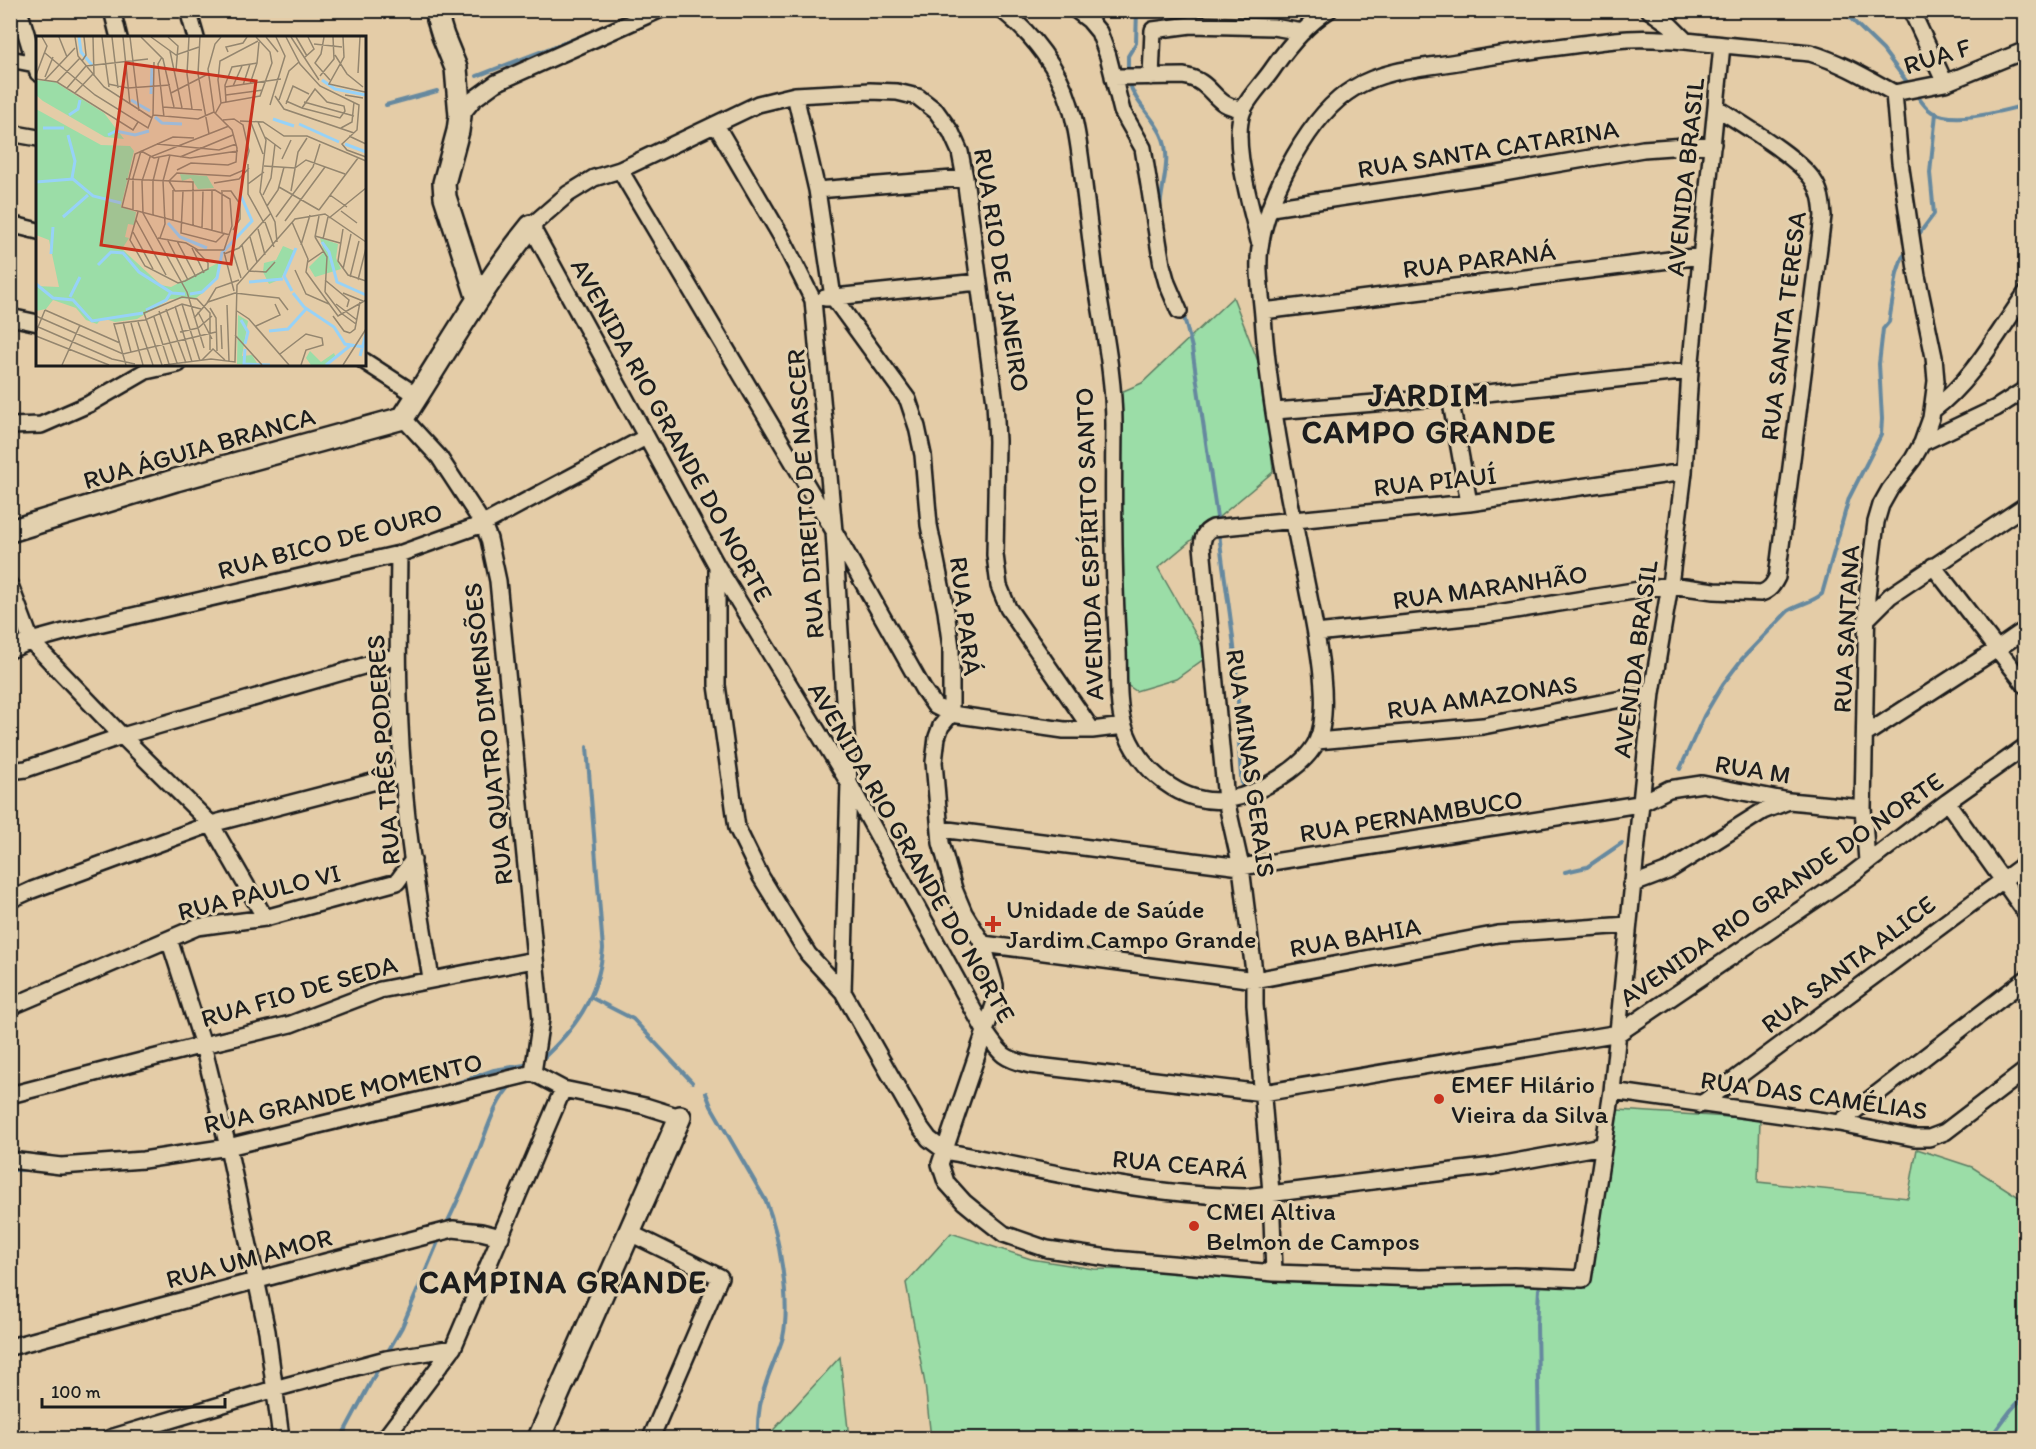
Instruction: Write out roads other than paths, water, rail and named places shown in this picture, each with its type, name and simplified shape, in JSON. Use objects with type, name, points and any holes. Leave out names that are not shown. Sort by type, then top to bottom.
[{"type":"street","points":[[19,10],[36,69]]},
{"type":"street","points":[[112,10],[118,36]]},
{"type":"street","points":[[188,10],[195,36]]},
{"type":"street","points":[[435,10],[456,68],[460,116],[445,177],[445,197],[478,299]]},
{"type":"street","points":[[460,116],[474,99],[496,83],[659,10]]},
{"type":"street","name":"AVENIDA ESPÍRITO SANTO","points":[[1002,10],[1040,48],[1058,77],[1070,104],[1078,139],[1111,379],[1114,418],[1113,576],[1124,726],[1135,751],[1144,763],[1151,772],[1172,788],[1193,797],[1226,800],[1248,793],[1286,774],[1304,758],[1317,741]]},
{"type":"street","points":[[1076,10],[1099,32],[1108,56],[1122,111],[1143,148],[1162,265],[1179,311]]},
{"type":"street","points":[[1260,244],[1240,152],[1239,130],[1244,109],[1281,57],[1303,32],[1329,10]]},
{"type":"street","points":[[1649,10],[1686,41]]},
{"type":"street","points":[[1911,10],[1945,83]]},
{"type":"street","points":[[1151,77],[1153,30],[1191,25],[1273,27],[1303,32]]},
{"type":"street","points":[[1317,741],[1322,720],[1322,688],[1316,633],[1275,411],[1258,278],[1260,244],[1271,208],[1283,176],[1316,123],[1347,91],[1383,74],[1492,55],[1626,39],[1686,41],[1810,53],[1829,58],[1894,93]]},
{"type":"street","name":"AVENIDA BRASIL","points":[[1583,1279],[1612,1091],[1639,804],[1652,693],[1670,585],[1684,472],[1690,371],[1722,45]]},
{"type":"street","name":"RUA F","points":[[1894,93],[1945,83],[2025,50]]},
{"type":"street","points":[[10,59],[36,69]]},
{"type":"street","points":[[1113,77],[1192,77],[1210,88],[1215,98],[1224,104],[1244,109]]},
{"type":"street","name":"RUA RIO DE JANEIRO","points":[[403,418],[478,299],[531,226],[568,194],[594,178],[620,170],[758,104],[795,95],[870,91],[897,92],[918,97],[936,111],[951,132],[960,152],[965,178],[995,402],[997,441],[994,555],[999,586],[1008,608],[1092,730]]},
{"type":"street","name":"RUA SANTANA","points":[[1867,861],[1863,808],[1867,597],[1874,539],[1881,505],[1922,443],[1933,410],[1936,381],[1934,357],[1917,276],[1900,162],[1894,93]]},
{"type":"street","name":"RUA PARÁ","points":[[795,95],[817,190],[833,297],[908,399],[917,427],[923,455],[934,560],[946,611],[951,648],[951,714],[941,726],[935,754],[941,843],[954,889],[964,913],[983,944],[990,965],[995,993],[995,1002],[986,1033],[940,1164],[946,1182],[964,1202],[1004,1234],[1047,1249],[1115,1259],[1274,1273],[1420,1278],[1514,1276],[1583,1279]]},
{"type":"street","name":"RUA SANTA TERESA","points":[[1716,107],[1801,165],[1814,181],[1821,196],[1823,216],[1777,577],[1773,585],[1761,593]]},
{"type":"street","name":"RUA DIREITO DE NASCER","points":[[716,125],[781,236],[813,300],[834,531],[849,783],[843,992]]},
{"type":"street","points":[[10,133],[36,138]]},
{"type":"street","name":"RUA SANTA CATARINA","points":[[1271,208],[1498,174],[1643,148],[1713,144]]},
{"type":"street","points":[[620,170],[935,706],[951,714],[1038,728],[1092,730],[1124,726]]},
{"type":"street","points":[[817,190],[965,178]]},
{"type":"street","points":[[10,224],[36,230]]},
{"type":"street","name":"AVENIDA RIO GRANDE DO NORTE","points":[[531,226],[717,566],[849,783],[986,1033],[998,1051],[1011,1060],[1030,1065],[1263,1093],[1619,1033],[1850,876],[1867,861],[2025,746]]},
{"type":"street","name":"RUA PARANÁ","points":[[1263,311],[1701,256]]},
{"type":"street","points":[[813,300],[978,282]]},
{"type":"street","points":[[1933,410],[1948,399],[1965,380],[2025,293]]},
{"type":"street","points":[[10,317],[36,323]]},
{"type":"street","points":[[366,362],[418,396]]},
{"type":"street","points":[[10,426],[41,425],[89,404],[146,371],[169,366]]},
{"type":"street","points":[[1275,411],[1450,397],[1690,371]]},
{"type":"street","points":[[1922,443],[1996,408],[2025,389]]},
{"type":"street","points":[[1450,397],[1469,503]]},
{"type":"street","name":"RUA QUATRO DIMENSÕES","points":[[403,418],[439,457],[483,524],[489,539],[498,581],[541,1019],[533,1073]]},
{"type":"street","name":"RUA ÁGUIA BRANCA","points":[[10,531],[176,480],[403,418]]},
{"type":"street","name":"RUA BICO DE OURO","points":[[10,650],[31,641],[133,615],[399,554],[483,524],[646,436]]},
{"type":"street","name":"RUA PIAUÍ","points":[[1202,546],[1206,531],[1213,528],[1469,503],[1684,472]]},
{"type":"street","points":[[1867,619],[1890,596],[2025,505]]},
{"type":"street","name":"RUA MINAS GERAIS","points":[[1202,546],[1226,800],[1241,867],[1255,980],[1255,1005],[1271,1192],[1274,1273]]},
{"type":"street","name":"RUA TRÊS PODERES","points":[[399,554],[398,657],[403,774],[430,979]]},
{"type":"street","points":[[717,566],[717,685],[737,828],[761,877],[808,954],[843,992],[928,1139],[945,1151]]},
{"type":"street","points":[[1933,566],[2025,686]]},
{"type":"street","points":[[10,585],[31,641],[211,824],[265,918]]},
{"type":"street","name":"RUA MARANHÃO","points":[[1316,633],[1485,615],[1670,585],[1714,591],[1761,593]]},
{"type":"street","points":[[1866,734],[2025,629]]},
{"type":"street","points":[[10,771],[26,769],[122,736],[398,657]]},
{"type":"street","name":"RUA AMAZONAS","points":[[1317,741],[1483,726],[1652,693]]},
{"type":"street","points":[[10,900],[211,824],[403,774]]},
{"type":"street","name":"RUA M","points":[[1639,804],[1669,789],[1702,784],[1789,801],[1863,808]]},
{"type":"street","points":[[1631,885],[1668,871],[1763,811],[1789,801]]},
{"type":"street","points":[[1947,802],[2025,913]]},
{"type":"street","name":"RUA PERNAMBUCO","points":[[940,829],[1241,867],[1639,804]]},
{"type":"street","name":"RUA PAULO VI","points":[[10,1007],[197,927],[265,918],[397,882],[413,860]]},
{"type":"street","name":"RUA SANTA ALICE","points":[[1700,1105],[2025,863]]},
{"type":"street","points":[[10,891],[32,890]]},
{"type":"street","name":"RUA BAHIA","points":[[983,944],[1255,980],[1498,934],[1628,925]]},
{"type":"street","points":[[169,939],[202,1045],[228,1147],[267,1331],[281,1438]]},
{"type":"street","name":"RUA FIO DE SEDA","points":[[10,1095],[291,1024],[380,990],[534,960]]},
{"type":"street","points":[[1839,1123],[2025,979]]},
{"type":"street","name":"RUA DAS CAMÉLIAS","points":[[1612,1091],[1839,1123],[1914,1138],[1929,1138],[1945,1132],[2025,1070]]},
{"type":"street","points":[[533,1073],[563,1089],[645,1106],[680,1118],[539,1438]]},
{"type":"street","name":"RUA GRANDE MOMENTO","points":[[10,1160],[61,1166],[143,1160],[228,1147],[533,1073]]},
{"type":"street","points":[[385,1438],[453,1348],[563,1089]]},
{"type":"street","name":"RUA CEARÁ","points":[[945,1151],[1103,1183],[1206,1196],[1245,1197],[1493,1166],[1602,1146]]},
{"type":"street","name":"RUA UM AMOR","points":[[10,1347],[453,1229],[501,1237]]},
{"type":"street","points":[[630,1233],[720,1277],[651,1438]]},
{"type":"street","points":[[110,1438],[274,1389],[386,1359],[453,1348]]},
{"type":"waterway","points":[[1128,74],[1128,56],[1136,43],[1137,10]]},
{"type":"waterway","points":[[1162,10],[1193,12],[1219,10]]},
{"type":"waterway","points":[[1842,10],[1883,50],[1910,86]]},
{"type":"waterway","points":[[477,76],[597,30]]},
{"type":"waterway","points":[[1129,81],[1131,89],[1157,127],[1164,143],[1166,162],[1160,210]]},
{"type":"waterway","points":[[386,105],[437,91]]},
{"type":"waterway","points":[[1916,94],[1932,112],[1942,116],[1978,116],[2026,105]]},
{"type":"waterway","points":[[1916,238],[1934,214],[1930,173],[1936,113]]},
{"type":"waterway","points":[[1680,769],[1704,716],[1723,684],[1742,659],[1788,611],[1822,594],[1849,498],[1881,435],[1879,364],[1883,329],[1889,322],[1897,273],[1902,258],[1909,249]]},
{"type":"waterway","points":[[1183,313],[1192,348],[1218,524]]},
{"type":"waterway","points":[[1219,532],[1236,665],[1243,791]]},
{"type":"waterway","points":[[540,1061],[564,1037],[583,1011],[596,983],[603,949],[587,747]]},
{"type":"waterway","points":[[1565,872],[1587,867],[1622,843]]},
{"type":"waterway","points":[[590,997],[633,1019],[692,1082]]},
{"type":"waterway","points":[[449,1086],[494,1070],[531,1064]]},
{"type":"waterway","points":[[445,1227],[496,1108],[506,1090],[513,1083]]},
{"type":"waterway","points":[[706,1093],[711,1106],[766,1201],[779,1249],[785,1287],[783,1337],[762,1394],[758,1438]]},
{"type":"waterway","points":[[10,1170],[38,1170]]},
{"type":"waterway","points":[[386,1355],[402,1327],[440,1237]]},
{"type":"waterway","points":[[1539,1289],[1537,1325],[1539,1438]]},
{"type":"waterway","points":[[341,1438],[379,1367]]},
{"type":"waterway","points":[[1990,1438],[2026,1394]]},
{"type":"place","name":"Unidade de Saúde Jardim Campo Grande","points":[[993,924]]},
{"type":"place","name":"EMEF Hilário Vieira da Silva","points":[[1439,1099]]},
{"type":"place","name":"CMEI Altiva Belmon de Campos","points":[[1194,1226]]},
{"type":"district","name":"JARDIM CAMPO GRANDE","points":[[1429,414]]},
{"type":"district","name":"CAMPINA GRANDE","points":[[563,1282]]}]
